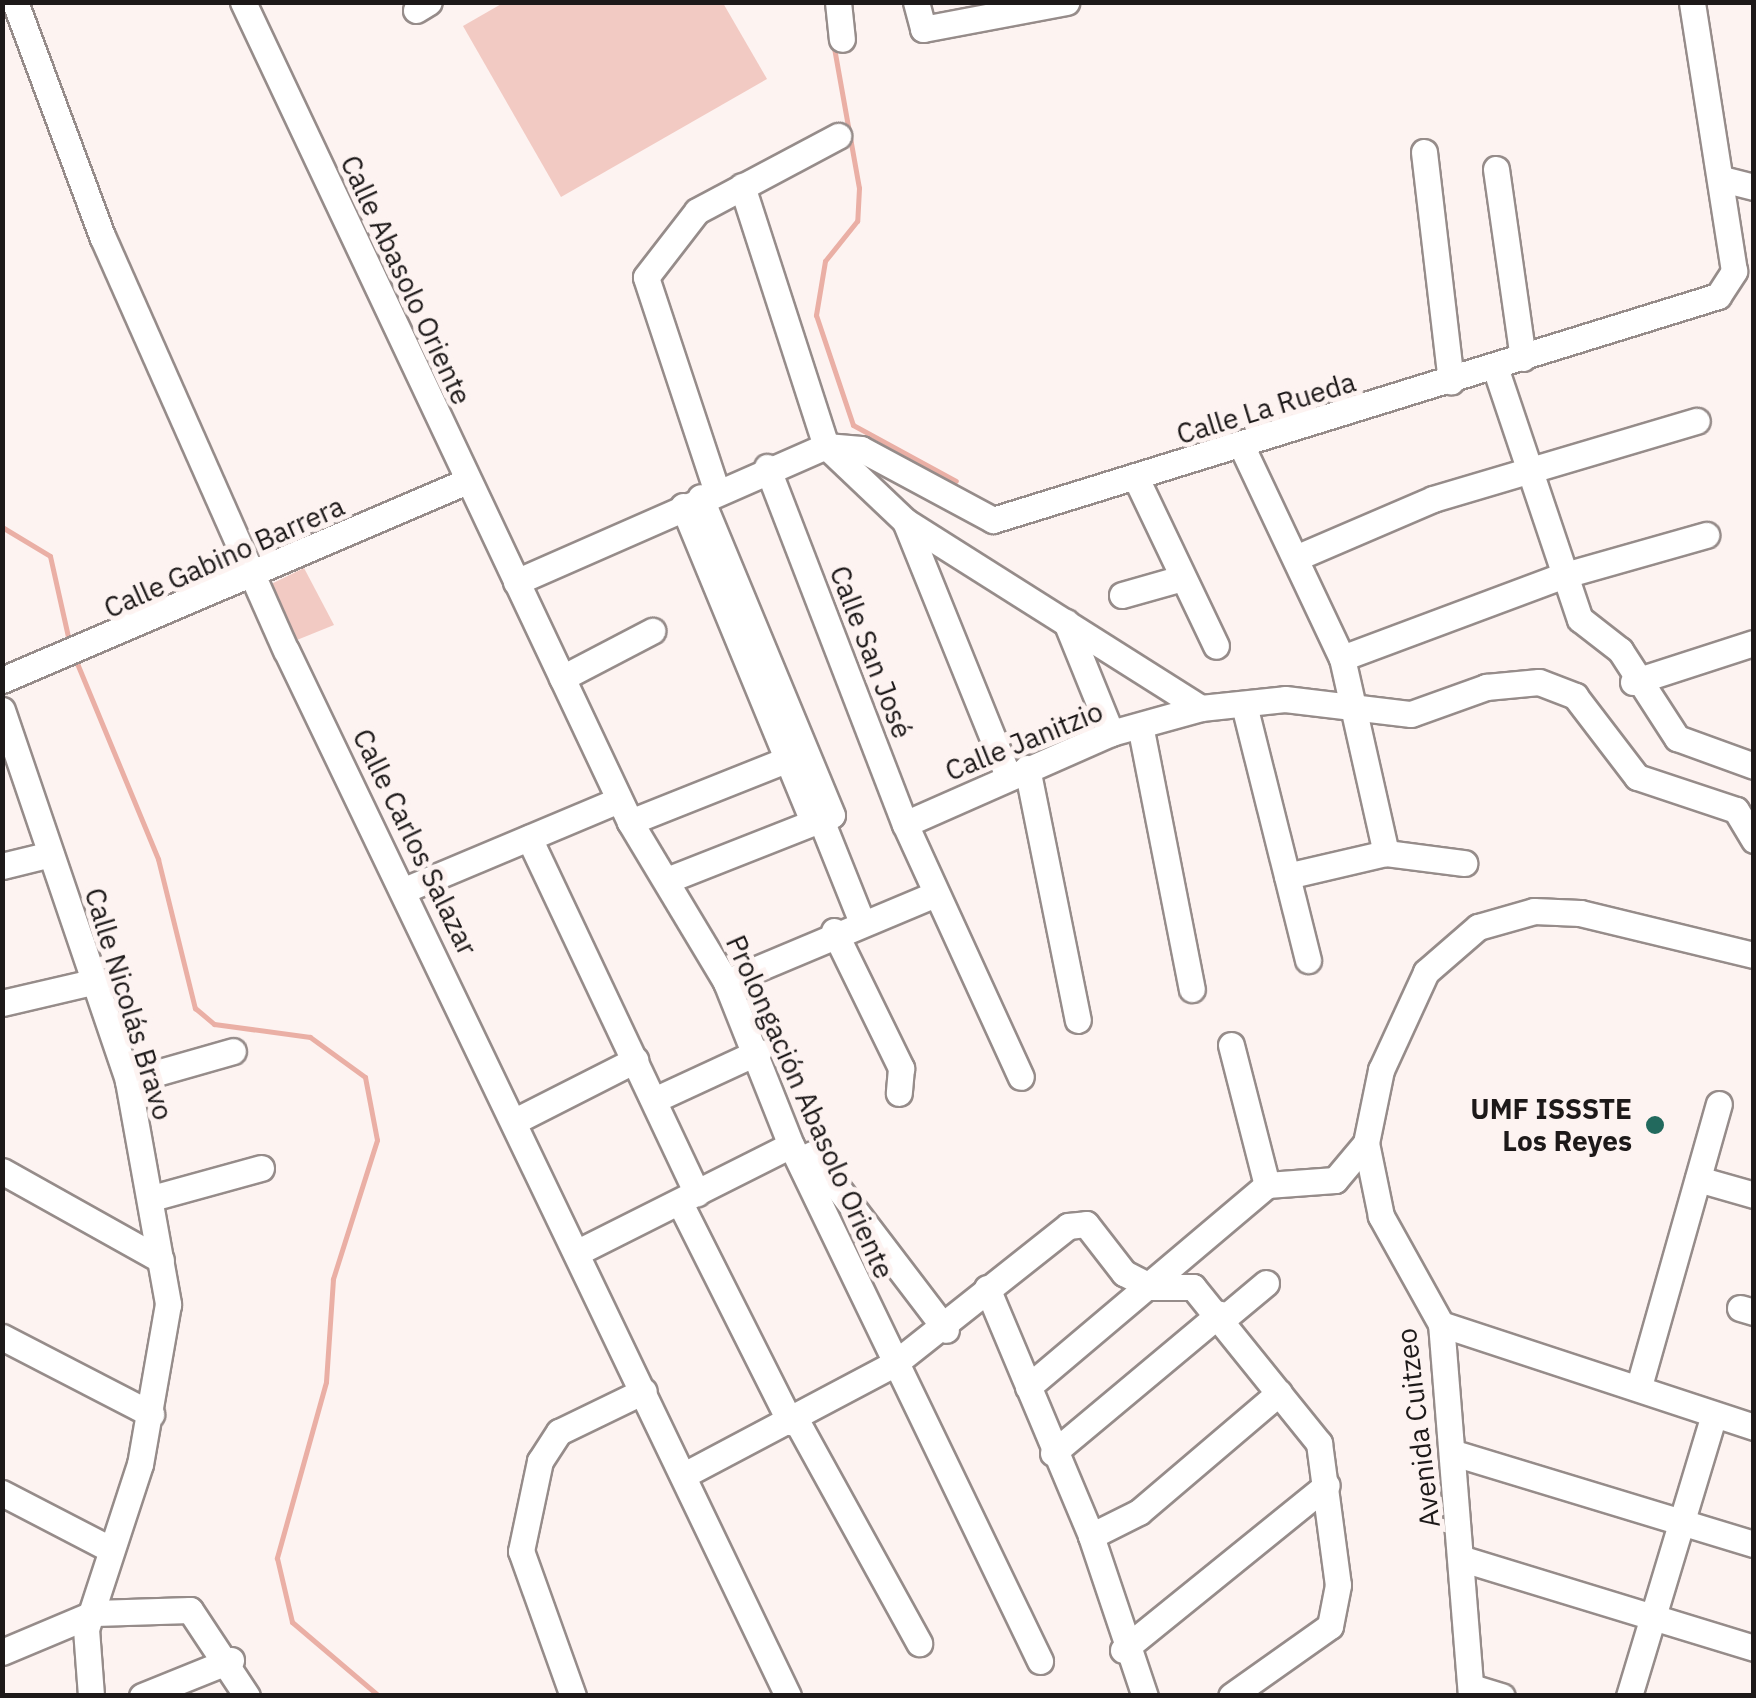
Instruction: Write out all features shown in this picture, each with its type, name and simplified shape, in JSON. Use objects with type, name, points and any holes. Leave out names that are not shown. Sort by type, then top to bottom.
[{"type":"street","name":"Calle Carlos Salazar","points":[[16,2],[103,238],[254,578],[407,890],[788,1696]]},
{"type":"street","name":"Calle Abasolo Oriente","points":[[244,2],[516,582]]},
{"type":"street","points":[[838,2],[842,39]]},
{"type":"street","points":[[916,2],[923,29],[1019,6],[1066,2]]},
{"type":"street","points":[[1692,2],[1722,179],[1754,187]]},
{"type":"street","points":[[838,136],[697,211],[646,277],[700,497],[760,666],[788,760],[861,920]]},
{"type":"street","points":[[1424,152],[1451,382]]},
{"type":"street","points":[[1496,169],[1523,358]]},
{"type":"street","name":"Calle La Rueda","points":[[826,446],[861,449],[992,520],[1135,476],[1243,449],[1731,288],[1722,179]]},
{"type":"street","points":[[742,186],[826,446],[904,521],[1201,708]]},
{"type":"street","points":[[1496,367],[1560,576],[1580,619],[1620,650],[1632,682],[1678,738],[1754,766]]},
{"type":"street","points":[[1298,557],[1529,467],[1697,420]]},
{"type":"street","points":[[516,582],[767,466],[826,446]]},
{"type":"street","points":[[1243,449],[1298,557],[1342,658],[1358,712],[1386,853]]},
{"type":"street","name":"Calle San José","points":[[767,466],[905,824],[1021,1076]]},
{"type":"street","points":[[1135,476],[1216,646]]},
{"type":"street","name":"Calle Gabino Barrera","points":[[2,680],[96,646],[466,482]]},
{"type":"street","points":[[904,521],[1018,772],[1078,1020]]},
{"type":"street","points":[[1342,658],[1560,576],[1706,536]]},
{"type":"street","points":[[1122,595],[1182,578]]},
{"type":"street","name":"Prolongación Abasolo Oriente","points":[[516,582],[625,811],[726,982],[762,1064],[791,1145],[1040,1661]]},
{"type":"street","points":[[1066,622],[1111,733]]},
{"type":"street","points":[[562,678],[652,631]]},
{"type":"street","points":[[1632,682],[1754,643]]},
{"type":"street","points":[[667,880],[832,815],[760,666]]},
{"type":"street","name":"Calle Janitzio","points":[[905,824],[1111,733],[1140,730],[1201,708],[1285,699],[1358,712],[1411,714],[1486,687],[1539,682],[1575,696],[1637,777],[1736,810],[1754,840]]},
{"type":"street","points":[[1244,705],[1308,960]]},
{"type":"street","name":"Calle Nicolás Bravo","points":[[2,710],[128,1081],[168,1304],[151,1414],[106,1548],[84,1660],[91,1696]]},
{"type":"street","points":[[1140,730],[1192,989]]},
{"type":"street","points":[[407,890],[530,838],[788,760]]},
{"type":"street","points":[[530,838],[654,1100],[689,1199],[793,1421],[919,1643]]},
{"type":"street","points":[[1287,876],[1386,853],[1464,863]]},
{"type":"street","points":[[2,866],[51,854]]},
{"type":"street","points":[[726,982],[834,931],[935,894]]},
{"type":"street","name":"Avenida Cuitzeo","points":[[1473,1692],[1442,1324],[1381,1216],[1366,1143],[1381,1070],[1426,972],[1478,928],[1534,911],[1621,917],[1754,956]]},
{"type":"street","points":[[834,931],[902,1068],[900,1093]]},
{"type":"street","points":[[2,1003],[92,982]]},
{"type":"street","points":[[1231,1045],[1266,1186]]},
{"type":"street","points":[[128,1081],[233,1052]]},
{"type":"street","points":[[514,1121],[635,1060]]},
{"type":"street","points":[[654,1100],[762,1064],[824,1177],[946,1330]]},
{"type":"street","points":[[1639,1386],[1719,1104]]},
{"type":"street","points":[[1336,1180],[1366,1143]]},
{"type":"street","points":[[578,1252],[791,1145]]},
{"type":"street","points":[[152,1198],[262,1168]]},
{"type":"street","points":[[2,1170],[161,1260]]},
{"type":"street","points":[[1698,1179],[1754,1196]]},
{"type":"street","points":[[1028,1387],[1266,1186],[1336,1180],[1381,1216]]},
{"type":"street","points":[[684,1475],[793,1421],[894,1364],[946,1330],[987,1288],[1077,1221],[1124,1273],[1151,1287],[1193,1288],[1221,1317],[1318,1443],[1327,1485],[1338,1584],[1330,1626],[1231,1696]]},
{"type":"street","points":[[1053,1453],[1266,1283]]},
{"type":"street","points":[[987,1288],[1091,1536],[1124,1650],[1145,1696]]},
{"type":"street","points":[[1442,1324],[1639,1386],[1713,1418],[1749,1422]]},
{"type":"street","points":[[2,1337],[151,1414]]},
{"type":"street","points":[[573,1696],[521,1551],[540,1461],[559,1432],[644,1390]]},
{"type":"street","points":[[1091,1536],[1139,1512],[1279,1393]]},
{"type":"street","points":[[1628,1696],[1713,1418]]},
{"type":"street","points":[[1454,1453],[1754,1544]]},
{"type":"street","points":[[1124,1650],[1327,1485]]},
{"type":"street","points":[[2,1494],[106,1548]]},
{"type":"street","points":[[1464,1560],[1754,1648]]},
{"type":"street","points":[[2,1652],[95,1613],[190,1610],[231,1660],[248,1696]]},
{"type":"street","points":[[142,1696],[231,1660]]},
{"type":"street","points":[[1473,1692],[1502,1696]]},
{"type":"shaded area","points":[[503,3],[723,3],[767,79],[561,197],[463,26]]},
{"type":"shaded area","points":[[304,568],[334,625],[292,642],[265,587]]},
{"type":"waterway","points":[[833,42],[859,188],[857,221],[825,261],[816,315],[853,425],[956,481]]},
{"type":"waterway","points":[[2,527],[50,556],[69,641]]},
{"type":"waterway","points":[[74,656],[158,859],[195,1008],[214,1024],[310,1037],[365,1077],[377,1140],[333,1279],[326,1382],[277,1558],[292,1622],[379,1696]]},
{"type":"place","name":"UMF ISSSTE Los Reyes","points":[[1655,1125]]}]
